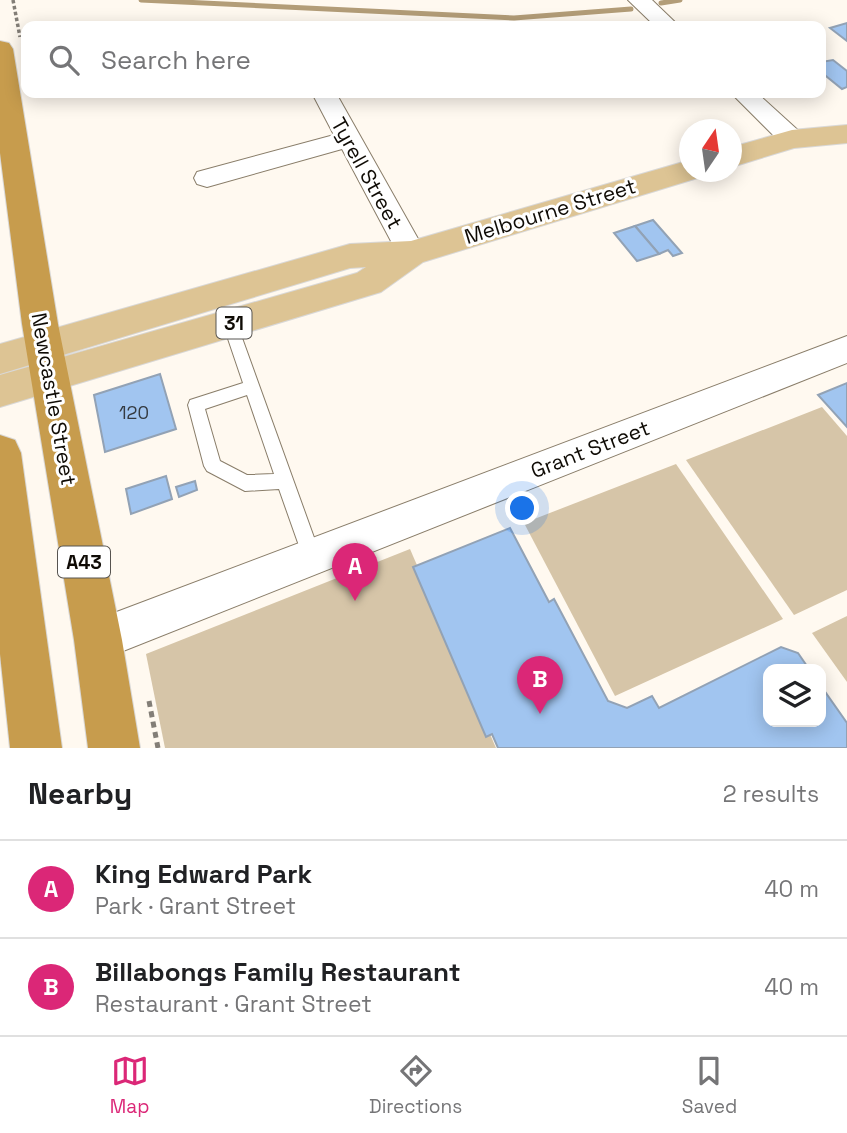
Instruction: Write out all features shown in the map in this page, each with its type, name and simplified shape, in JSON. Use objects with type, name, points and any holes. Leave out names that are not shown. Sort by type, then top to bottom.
[{"type":"highway","name":"Newcastle Street","points":[[0,49],[47,362],[98,640],[114,748]]},
{"type":"highway","points":[[0,453],[36,748]]},
{"type":"main road","points":[[792,139],[819,118],[847,109]]},
{"type":"main road","points":[[742,154],[792,139],[847,134]]},
{"type":"main road","name":"Melbourne Street","points":[[0,391],[47,362],[350,256],[411,253],[679,173]]},
{"type":"main road","name":"Melbourne Street","points":[[0,359],[47,362],[230,324],[369,283],[411,253]]},
{"type":"street","points":[[639,0],[662,21]]},
{"type":"street","name":"Tyrell Street","points":[[327,98],[411,253]]},
{"type":"street","points":[[748,98],[792,139]]},
{"type":"street","points":[[206,178],[349,139]]},
{"type":"street","name":"Grant Street","points":[[98,640],[847,349]]},
{"type":"lane","points":[[230,324],[312,557]]},
{"type":"lane","points":[[252,387],[196,405],[213,466],[246,484],[285,481]]},
{"type":"shaded area","points":[[822,407],[847,436],[847,590],[794,615],[686,460]]},
{"type":"shaded area","points":[[676,464],[783,619],[615,696],[524,523]]},
{"type":"shaded area","points":[[410,549],[496,748],[165,748],[146,654]]},
{"type":"shaded area","points":[[847,616],[847,682],[812,633]]},
{"type":"building","points":[[847,23],[847,41],[830,28]]},
{"type":"building","points":[[833,60],[847,71],[847,87],[842,89],[826,76],[826,61]]},
{"type":"building","points":[[653,220],[682,253],[673,256],[668,250],[659,254],[635,226]]},
{"type":"building","points":[[635,226],[659,254],[637,261],[614,233]]},
{"type":"building","points":[[160,374],[176,429],[105,452],[94,395]]},
{"type":"building","points":[[847,383],[847,427],[818,395]]},
{"type":"building","points":[[166,476],[172,499],[131,514],[126,489]]},
{"type":"building","points":[[195,481],[197,490],[179,497],[176,487]]},
{"type":"building","points":[[510,528],[549,602],[554,599],[608,701],[627,708],[652,696],[659,708],[781,647],[798,653],[806,664],[763,664],[763,727],[826,727],[826,693],[847,723],[847,748],[498,748],[492,734],[486,737],[413,567]]},
{"type":"waterway","points":[[141,0],[514,18],[631,9]]},
{"type":"waterway","points":[[661,3],[680,0]]},
{"type":"place","name":"King Edward Park","points":[[355,601]]},
{"type":"place","name":"Billabongs Family Restaurant","points":[[540,714]]}]
